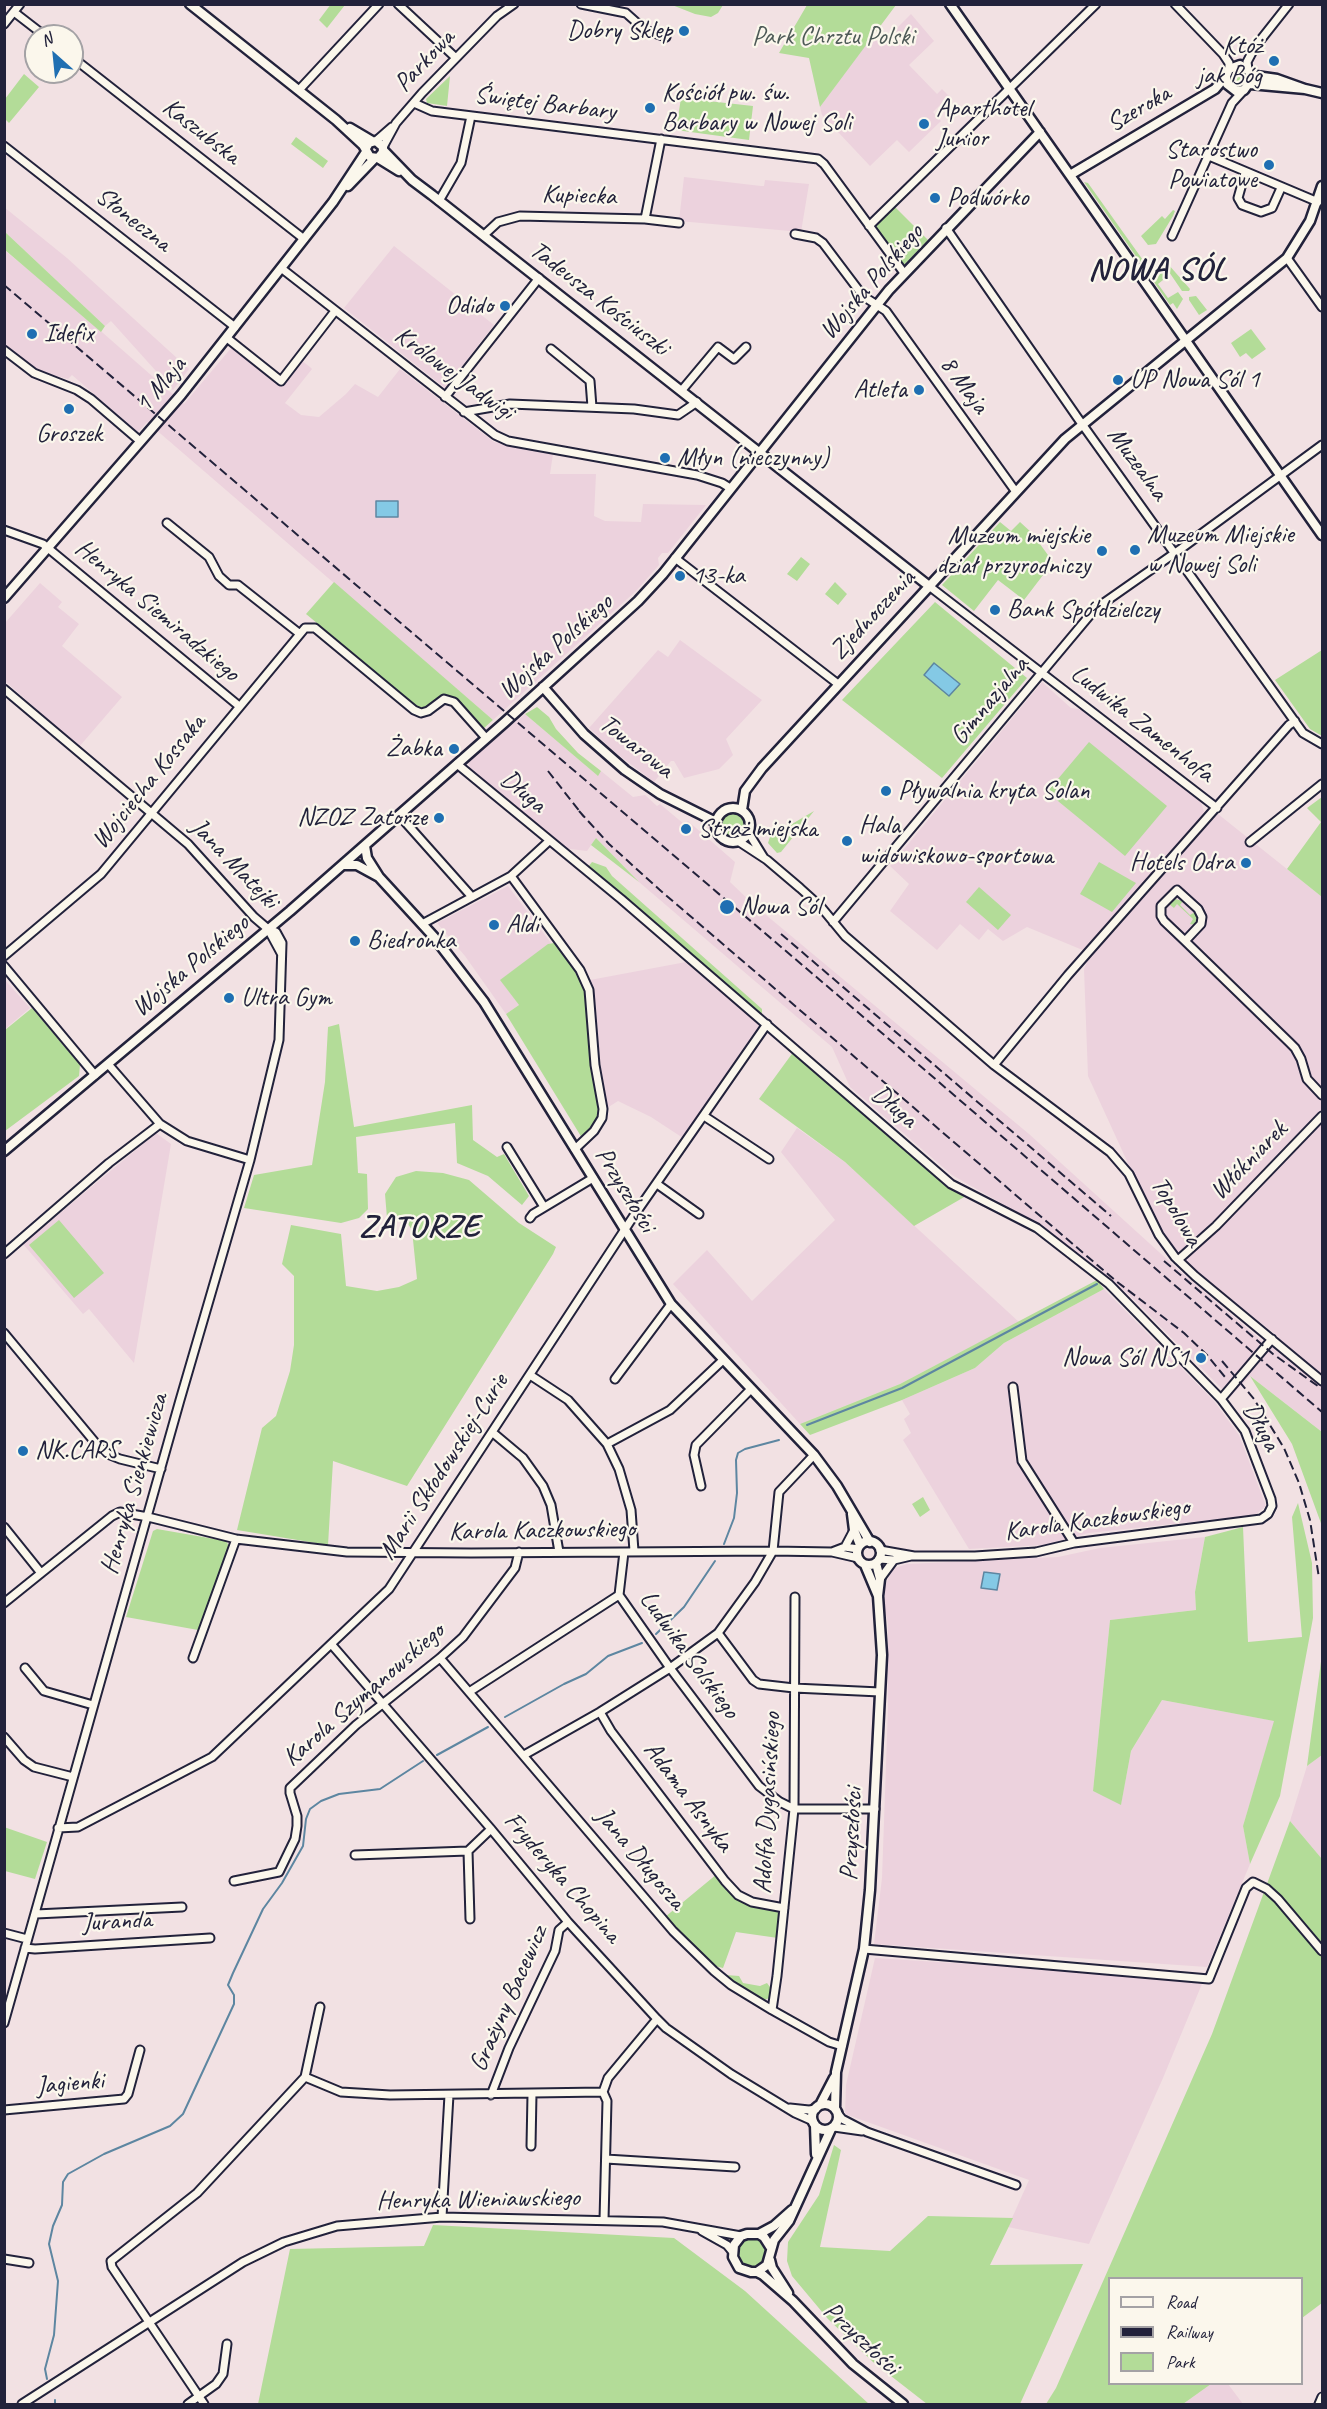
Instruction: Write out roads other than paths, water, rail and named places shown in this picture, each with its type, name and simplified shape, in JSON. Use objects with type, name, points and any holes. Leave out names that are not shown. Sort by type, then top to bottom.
[{"type":"street","points":[[4,24],[20,4]]},
{"type":"street","name":"Tadeusza Kościuszki","points":[[190,4],[336,120],[378,149],[412,180],[929,586]]},
{"type":"street","points":[[299,90],[379,4]]},
{"type":"street","points":[[398,4],[456,58]]},
{"type":"street","name":"Parkowa","points":[[378,149],[396,123],[456,58],[497,16],[514,4]]},
{"type":"street","points":[[581,4],[626,14],[645,30],[666,38]]},
{"type":"street","points":[[869,226],[1096,4]]},
{"type":"street","points":[[1174,4],[1229,63],[1227,73],[1232,103]]},
{"type":"street","points":[[1172,236],[1232,103],[1247,87],[1249,71],[1247,62],[1255,47],[1289,4]]},
{"type":"street","points":[[954,6],[1323,536]]},
{"type":"street","points":[[14,12],[30,24]]},
{"type":"street","points":[[1227,73],[1240,65],[1256,76],[1277,79],[1323,93]]},
{"type":"street","name":"Kaszubska","points":[[84,66],[304,239]]},
{"type":"street","name":"Szeroka","points":[[1070,175],[1215,89],[1227,73]]},
{"type":"street","points":[[1229,87],[1236,91],[1247,87],[1305,89]]},
{"type":"street","name":"Świętej Barbary","points":[[414,103],[432,111],[818,159],[904,273]]},
{"type":"street","points":[[439,201],[461,163],[471,116]]},
{"type":"street","name":"Tadeusza Kościuszki","points":[[336,120],[366,150],[378,149]]},
{"type":"street","name":"Wojska Polskiego","points":[[4,1150],[365,846],[638,601],[675,558],[876,305],[946,228],[1040,132]]},
{"type":"street","points":[[645,219],[661,139]]},
{"type":"street","name":"Słoneczna","points":[[4,146],[235,327]]},
{"type":"street","name":"1 Maja","points":[[341,192],[366,150],[378,149]]},
{"type":"street","name":"1 Maja","points":[[4,598],[181,395],[341,192],[378,149]]},
{"type":"street","points":[[1209,156],[1318,202]]},
{"type":"street","points":[[1245,173],[1238,198],[1242,205],[1261,212],[1272,208],[1281,188]]},
{"type":"street","name":"Zjednoczenia","points":[[742,810],[743,796],[755,776],[1065,439],[1287,258],[1310,221],[1323,186]]},
{"type":"street","name":"Kupiecka","points":[[484,235],[498,222],[520,216],[645,219],[679,223]]},
{"type":"street","name":"Muzealna","points":[[946,228],[1295,722],[1308,738],[1323,744]]},
{"type":"street","points":[[795,234],[816,238],[824,243],[863,296],[876,305]]},
{"type":"street","points":[[1287,258],[1323,307]]},
{"type":"street","name":"Królowej Jadwigi","points":[[281,268],[495,435],[508,441],[697,475],[730,488]]},
{"type":"street","points":[[445,397],[539,278]]},
{"type":"street","name":"8 Maja","points":[[876,305],[886,311],[1016,492]]},
{"type":"street","points":[[227,338],[280,381],[335,311]]},
{"type":"street","points":[[682,390],[718,347],[734,359],[746,347]]},
{"type":"street","points":[[551,349],[590,381],[592,407]]},
{"type":"street","points":[[4,350],[34,373],[77,390],[91,399],[140,441]]},
{"type":"street","points":[[464,411],[510,404],[634,409],[678,415],[697,402]]},
{"type":"street","name":"Gimnazjalna","points":[[833,922],[1095,609],[1175,554],[1323,445]]},
{"type":"street","points":[[167,524],[209,557],[219,576],[229,585],[238,585],[300,634]]},
{"type":"street","name":"Henryka Siemiradzkiego","points":[[4,530],[38,541],[48,548],[239,706]]},
{"type":"street","points":[[675,558],[838,684]]},
{"type":"street","name":"Ludwika Zamenhofa","points":[[929,586],[1217,808]]},
{"type":"street","name":"Wojciecha Kossaka","points":[[4,956],[101,874],[305,628],[315,628],[414,710],[421,713],[428,711],[439,702],[449,699],[454,702],[486,738]]},
{"type":"street","name":"Towarowa","points":[[543,687],[584,734],[625,770],[660,794],[716,822]]},
{"type":"street","name":"Jana Matejki","points":[[4,689],[188,844],[254,917],[268,929]]},
{"type":"street","points":[[994,1065],[1068,975],[1289,725],[1295,722]]},
{"type":"street","name":"Długa","points":[[457,764],[621,899],[951,1184],[1036,1228],[1109,1284],[1221,1399],[1245,1431],[1271,1499]]},
{"type":"street","points":[[1250,842],[1323,784]]},
{"type":"street","points":[[728,808],[742,810],[750,823],[748,832],[738,841],[728,842],[720,836],[716,822],[720,813],[728,808]]},
{"type":"street","points":[[399,815],[472,897]]},
{"type":"street","points":[[748,832],[764,858]]},
{"type":"street","points":[[422,924],[511,876],[549,841]]},
{"type":"street","points":[[738,841],[764,858],[821,908],[833,922]]},
{"type":"street","name":"Przyszłości","points":[[365,846],[367,858],[380,877],[458,966],[484,1002],[672,1304],[814,1455],[837,1486],[878,1557]]},
{"type":"street","name":"Przyszłości","points":[[343,865],[357,865],[380,877]]},
{"type":"street","points":[[511,876],[580,970],[589,990],[595,1065],[603,1108],[602,1118],[594,1131],[575,1149]]},
{"type":"street","points":[[1185,941],[1201,924],[1202,917],[1198,909],[1177,890],[1164,902],[1161,911],[1164,921],[1294,1048],[1301,1059],[1307,1079],[1323,1095]]},
{"type":"street","name":"Topolowa","points":[[833,922],[863,952],[994,1065],[1096,1140],[1119,1161],[1135,1185],[1159,1235],[1178,1260],[1323,1381]]},
{"type":"street","name":"Henryka Sienkiewicza","points":[[4,2023],[250,1160],[279,1040],[281,953],[268,929]]},
{"type":"street","points":[[4,966],[95,1075]]},
{"type":"street","name":"Marii Skłodowskiej-Curie","points":[[58,1828],[78,1827],[212,1757],[389,1589],[625,1231],[767,1024]]},
{"type":"street","points":[[108,1064],[159,1124],[187,1141],[250,1160]]},
{"type":"street","points":[[704,1116],[769,1159]]},
{"type":"street","name":"Włókniarek","points":[[1178,1260],[1216,1226],[1323,1116]]},
{"type":"street","points":[[4,1254],[109,1163],[159,1124]]},
{"type":"street","name":"Wojska Polskiego","points":[[4,1144],[33,1125]]},
{"type":"street","points":[[507,1147],[544,1207]]},
{"type":"street","points":[[530,1218],[592,1178]]},
{"type":"street","points":[[657,1184],[699,1214]]},
{"type":"street","points":[[615,1379],[672,1304]]},
{"type":"street","points":[[4,1333],[99,1446],[110,1455],[120,1459],[161,1469]]},
{"type":"street","points":[[1221,1399],[1272,1339]]},
{"type":"street","points":[[607,1444],[670,1410],[723,1360]]},
{"type":"street","points":[[530,1375],[568,1400],[607,1444],[619,1469],[631,1510],[634,1551]]},
{"type":"street","points":[[1013,1387],[1022,1461],[1074,1543]]},
{"type":"street","points":[[701,1486],[694,1455],[696,1445],[751,1389]]},
{"type":"street","points":[[492,1432],[514,1448],[543,1486],[551,1505],[559,1552]]},
{"type":"street","points":[[524,1755],[600,1712],[670,1668],[718,1633],[755,1582],[773,1551],[779,1492],[814,1455]]},
{"type":"street","name":"Karola Kaczkowskiego","points":[[878,1557],[975,1556],[1036,1552],[1074,1543],[1261,1519],[1268,1514],[1272,1506],[1271,1499]]},
{"type":"street","points":[[851,1511],[859,1551],[878,1596]]},
{"type":"street","name":"Karola Kaczkowskiego","points":[[4,1603],[120,1512],[236,1539],[347,1551],[413,1553],[859,1551]]},
{"type":"street","points":[[4,1527],[41,1573]]},
{"type":"street","points":[[845,1547],[854,1530]]},
{"type":"street","points":[[193,1658],[236,1539]]},
{"type":"street","points":[[859,1551],[870,1542]]},
{"type":"street","name":"Karola Kaczkowskiego","points":[[832,1552],[845,1547],[859,1551]]},
{"type":"street","name":"Karola Szymanowskiego","points":[[234,1881],[279,1872],[295,1839],[297,1826],[291,1788],[356,1725],[463,1637],[515,1568],[519,1552]]},
{"type":"street","points":[[469,1692],[619,1595],[624,1552]]},
{"type":"street","name":"Karola Kaczkowskiego","points":[[878,1557],[894,1560],[914,1556]]},
{"type":"street","points":[[865,1565],[878,1557],[880,1579],[878,1596]]},
{"type":"street","points":[[880,1579],[894,1560]]},
{"type":"street","name":"Ludwika Solskiego","points":[[619,1595],[670,1668],[759,1786],[780,1802],[794,1809]]},
{"type":"street","name":"Przyszłości","points":[[836,2111],[836,2072],[864,1949],[875,1809],[880,1692],[881,1628],[878,1596]]},
{"type":"street","name":"Adolfa Dygasińskiego","points":[[772,2010],[794,1809],[795,1597]]},
{"type":"street","points":[[718,1633],[753,1680],[766,1685],[880,1692]]},
{"type":"street","name":"Fryderyka Chopina","points":[[332,1645],[568,1922],[657,2019],[731,2074],[814,2123]]},
{"type":"street","name":"Jana Długosza","points":[[440,1658],[673,1931],[731,1985],[829,2042],[842,2046]]},
{"type":"street","points":[[25,1668],[44,1691],[93,1706]]},
{"type":"street","name":"Adama Asnyka","points":[[600,1712],[640,1769],[738,1895],[752,1902],[784,1908]]},
{"type":"street","points":[[4,1737],[24,1760],[34,1767],[73,1778]]},
{"type":"street","points":[[794,1809],[875,1809]]},
{"type":"street","points":[[355,1855],[468,1851],[491,1829]]},
{"type":"street","points":[[468,1851],[470,1919]]},
{"type":"street","points":[[864,1949],[1209,1979],[1246,1888],[1253,1882],[1267,1889],[1278,1899],[1323,1951]]},
{"type":"street","points":[[36,1914],[182,1907]]},
{"type":"street","name":"Grażyny Bacewicz","points":[[491,2095],[509,2048],[555,1951],[559,1930],[568,1922]]},
{"type":"street","points":[[4,1933],[27,1939]]},
{"type":"street","name":"Juranda","points":[[26,1948],[210,1938]]},
{"type":"street","points":[[204,2404],[149,2324],[112,2267],[111,2261],[197,2193],[305,2078],[320,2007]]},
{"type":"street","points":[[604,2220],[607,2101],[603,2092],[608,2078],[657,2019]]},
{"type":"street","name":"Jagienki","points":[[4,2110],[124,2099],[128,2094],[140,2050]]},
{"type":"street","name":"Przyszłości","points":[[818,2107],[836,2072]]},
{"type":"street","points":[[305,2078],[341,2092],[491,2095],[603,2092]]},
{"type":"street","points":[[531,2146],[532,2094]]},
{"type":"street","points":[[442,2217],[449,2095]]},
{"type":"street","points":[[816,2160],[814,2123],[818,2107],[826,2104],[842,2119],[867,2132],[1016,2185]]},
{"type":"street","name":"Fryderyka Chopina","points":[[788,2108],[809,2110],[818,2107]]},
{"type":"street","points":[[796,2205],[774,2226],[759,2234],[741,2236],[732,2251],[735,2263],[740,2268],[751,2272],[767,2265],[771,2248],[796,2205],[833,2128],[836,2111]]},
{"type":"street","points":[[814,2123],[824,2130],[833,2128],[867,2132]]},
{"type":"street","points":[[606,2159],[735,2167]]},
{"type":"street","name":"Henryka Wieniawskiego","points":[[22,2404],[219,2277],[262,2252],[312,2232],[354,2223],[442,2217],[663,2222],[741,2236]]},
{"type":"street","name":"Henryka Wieniawskiego","points":[[694,2227],[727,2245],[732,2251]]},
{"type":"street","points":[[759,2234],[764,2237],[771,2248]]},
{"type":"street","points":[[4,2259],[29,2263]]},
{"type":"street","name":"Przyszłości","points":[[770,2260],[772,2268],[793,2301]]},
{"type":"street","name":"Przyszłości","points":[[757,2271],[793,2301],[853,2364],[903,2404]]},
{"type":"street","points":[[188,2404],[216,2384],[223,2374],[227,2344]]},
{"type":"street","points":[[1319,2404],[1323,2397]]},
{"type":"water","points":[[376,501],[398,501],[398,517],[376,517]]},
{"type":"water","points":[[934,663],[960,684],[949,696],[924,675]]},
{"type":"water","points":[[984,1572],[1000,1574],[997,1590],[981,1588]]},
{"type":"waterway","points":[[807,1425],[902,1388],[1097,1284]]},
{"type":"waterway","points":[[724,1544],[734,1518],[738,1453],[779,1440]]},
{"type":"waterway","points":[[656,1634],[684,1607],[715,1561]]},
{"type":"waterway","points":[[505,1717],[586,1674],[608,1656],[642,1643]]},
{"type":"waterway","points":[[437,1755],[488,1727]]},
{"type":"waterway","points":[[47,2379],[45,2369],[54,2335],[58,2281],[49,2244],[53,2226],[62,2205],[63,2182],[68,2174],[104,2154],[170,2126],[183,2114],[234,2004],[234,1995],[228,1985],[263,1909],[282,1883],[303,1846],[306,1819],[310,1809],[321,1801],[339,1794],[380,1789],[423,1761]]},
{"type":"railway","points":[[4,285],[861,1015],[1322,1412]]},
{"type":"railway","points":[[548,771],[584,817]]},
{"type":"railway","points":[[579,811],[609,844],[661,891],[1116,1281],[1184,1333],[1207,1355],[1225,1377]]},
{"type":"railway","points":[[781,934],[1111,1216]]},
{"type":"railway","points":[[1164,1261],[1273,1354],[1322,1389]]},
{"type":"railway","points":[[1222,1361],[1254,1399],[1284,1448],[1299,1483],[1310,1520],[1319,1578]]},
{"type":"place","name":"Dobry Sklep","points":[[684,31]]},
{"type":"place","name":"Któż jak Bóg","points":[[1274,61]]},
{"type":"place","name":"Kościół pw. św. Barbary w Nowej Soli","points":[[650,108]]},
{"type":"place","name":"Aparthotel Junior","points":[[924,124]]},
{"type":"place","name":"Starostwo Powiatowe","points":[[1269,165]]},
{"type":"place","name":"Podwórko","points":[[935,198]]},
{"type":"place","name":"Odido","points":[[505,306]]},
{"type":"place","name":"Idefix","points":[[32,334]]},
{"type":"place","name":"UP Nowa Sól 1","points":[[1118,380]]},
{"type":"place","name":"Atleta","points":[[919,390]]},
{"type":"place","name":"Groszek","points":[[69,409]]},
{"type":"place","name":"Młyn (nieczynny)","points":[[665,458]]},
{"type":"place","name":"Muzeum Miejskie w Nowej Soli","points":[[1135,550]]},
{"type":"place","name":"Muzeum miejskie dział przyrodniczy","points":[[1102,551]]},
{"type":"place","name":"13-ka","points":[[680,576]]},
{"type":"place","name":"Bank Spółdzielczy","points":[[995,610]]},
{"type":"place","name":"Żabka","points":[[454,749]]},
{"type":"place","name":"Pływalnia kryta Solan","points":[[886,791]]},
{"type":"place","name":"NZOZ Zatorze","points":[[439,818]]},
{"type":"place","name":"Straż miejska","points":[[686,829]]},
{"type":"place","name":"Hala widowiskowo-sportowa","points":[[847,841]]},
{"type":"place","name":"Hotels Odra","points":[[1246,863]]},
{"type":"place","name":"Nowa Sól","points":[[727,907]]},
{"type":"place","name":"Aldi","points":[[494,925]]},
{"type":"place","name":"Biedronka","points":[[355,941]]},
{"type":"place","name":"Ultra Gym","points":[[229,998]]},
{"type":"place","name":"Nowa Sól NS1","points":[[1201,1358]]},
{"type":"place","name":"NK.CARS","points":[[23,1451]]},
{"type":"district","name":"NOWA SÓL","points":[[1158,271]]},
{"type":"district","name":"ZATORZE","points":[[420,1228]]},
{"type":"park label","name":"Park Chrztu Polski","points":[[833,37]]}]
